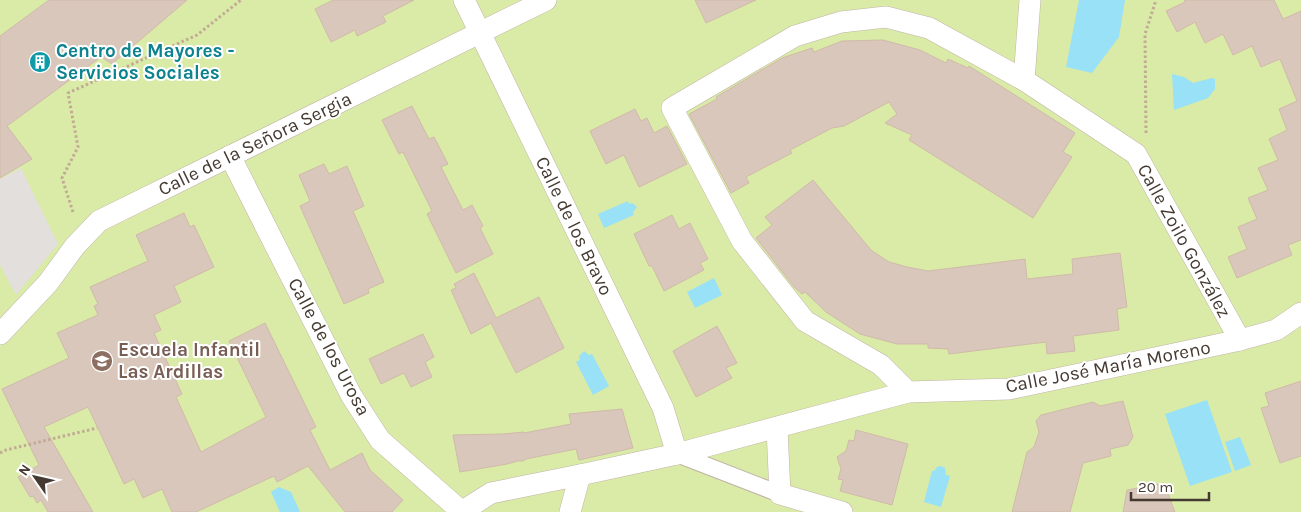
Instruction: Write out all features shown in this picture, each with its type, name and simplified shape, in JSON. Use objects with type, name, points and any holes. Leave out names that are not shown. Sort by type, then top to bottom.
[{"type":"street","name":"Calle de los Bravo","points":[[464,0],[663,408],[677,454]]},
{"type":"street","name":"Calle de la Señora Sergia","points":[[0,334],[48,282],[76,246],[99,221],[546,0]]},
{"type":"street","points":[[1024,80],[1030,0]]},
{"type":"street","name":"Calle Zoilo González","points":[[908,392],[880,365],[805,321],[742,241],[672,108],[795,36],[841,22],[886,17],[929,28],[1024,80],[1136,154],[1240,340]]},
{"type":"street","name":"Calle de los Urosa","points":[[230,156],[351,395],[380,440],[462,512]]},
{"type":"street","name":"Calle José María Moreno","points":[[462,512],[491,493],[677,454],[908,392],[1009,390],[1240,340],[1276,330],[1301,313]]},
{"type":"street","points":[[777,428],[780,494]]},
{"type":"street","points":[[677,454],[780,494],[842,512]]},
{"type":"street","points":[[570,512],[580,475]]},
{"type":"path","points":[[76,246],[73,210],[62,178],[78,147],[68,93],[198,35],[241,0]]},
{"type":"path","points":[[1136,154],[1146,141],[1145,34],[1156,0]]},
{"type":"path","points":[[0,453],[98,428]]},
{"type":"green space","points":[[0,0],[1301,0],[1301,512],[0,512]]},
{"type":"shaded area","points":[[21,168],[58,244],[16,295],[0,265],[0,179]]},
{"type":"water","points":[[1079,0],[1125,0],[1119,37],[1092,73],[1066,67]]},
{"type":"water","points":[[1172,74],[1184,77],[1193,83],[1212,78],[1215,79],[1215,89],[1208,98],[1174,110]]},
{"type":"water","points":[[628,201],[629,204],[632,203],[637,207],[633,212],[634,215],[604,228],[598,214]]},
{"type":"water","points":[[714,278],[722,295],[695,308],[687,292]]},
{"type":"water","points":[[584,351],[589,355],[592,354],[609,386],[593,395],[576,362],[580,360],[579,356]]},
{"type":"water","points":[[1207,400],[1232,472],[1190,486],[1165,414]]},
{"type":"water","points":[[1240,437],[1251,465],[1235,471],[1225,442]]},
{"type":"water","points":[[941,466],[945,468],[946,475],[950,476],[941,507],[924,502],[932,471]]},
{"type":"water","points":[[279,487],[291,492],[300,512],[280,512],[271,492]]},
{"type":"building","name":"Centro de Mayores - Servicios Sociales","points":[[49,0],[187,0],[112,64],[101,57],[7,126],[32,159],[0,178],[0,36]]},
{"type":"building","points":[[333,0],[414,0],[383,16],[386,22],[357,36],[355,30],[331,42],[315,9]]},
{"type":"building","points":[[695,0],[756,0],[706,23]]},
{"type":"building","points":[[1184,0],[1274,0],[1283,19],[1301,11],[1301,240],[1288,245],[1292,255],[1237,278],[1228,257],[1247,249],[1238,227],[1257,219],[1248,198],[1268,190],[1258,168],[1278,160],[1269,139],[1287,130],[1279,109],[1297,101],[1280,59],[1261,67],[1252,46],[1233,55],[1223,34],[1205,43],[1195,22],[1177,32],[1166,11],[1185,2]]},
{"type":"building","points":[[883,40],[920,50],[946,63],[948,59],[968,68],[969,66],[1075,133],[1063,152],[1072,157],[1033,218],[909,140],[912,135],[885,123],[897,114],[889,102],[844,126],[832,128],[790,150],[792,153],[746,177],[749,183],[731,193],[689,114],[717,99],[716,97],[782,58],[812,48],[814,52],[842,41]]},
{"type":"building","points":[[412,106],[429,139],[434,137],[448,164],[441,167],[463,210],[472,205],[483,226],[480,228],[493,254],[456,273],[427,214],[432,211],[403,152],[399,154],[382,120]]},
{"type":"building","points":[[635,109],[641,121],[647,118],[654,133],[667,126],[687,164],[639,187],[624,155],[606,164],[590,131]]},
{"type":"building","points":[[324,164],[329,174],[347,166],[364,206],[353,211],[384,282],[368,289],[369,293],[344,304],[300,206],[310,201],[299,175]]},
{"type":"building","points":[[813,180],[871,250],[889,262],[907,267],[928,271],[1025,259],[1027,279],[1073,274],[1072,259],[1120,253],[1127,307],[1117,309],[1119,330],[1073,336],[1075,351],[1047,354],[1046,342],[949,354],[948,349],[928,348],[928,344],[897,344],[860,334],[826,312],[805,292],[802,294],[794,287],[756,238],[772,225],[765,217]]},
{"type":"building","points":[[184,213],[190,227],[194,225],[214,267],[174,286],[181,302],[154,315],[161,330],[154,333],[182,394],[176,397],[201,452],[266,417],[229,341],[265,323],[316,427],[310,430],[330,470],[362,453],[370,470],[403,500],[392,512],[345,512],[308,466],[277,482],[274,476],[196,512],[172,512],[162,489],[143,498],[134,479],[124,484],[88,407],[44,427],[93,512],[48,512],[41,500],[37,503],[33,496],[30,497],[18,477],[39,465],[2,389],[69,358],[57,333],[98,315],[94,306],[98,304],[90,287],[148,261],[136,235]]},
{"type":"building","points":[[672,215],[679,229],[690,223],[708,259],[700,263],[704,270],[664,291],[652,266],[649,266],[634,234]]},
{"type":"building","points":[[474,273],[496,318],[539,297],[564,348],[516,373],[491,323],[471,334],[451,290],[456,288],[454,284]]},
{"type":"building","points":[[717,326],[737,363],[726,368],[732,378],[696,397],[673,351]]},
{"type":"building","points":[[423,334],[434,357],[425,362],[432,377],[411,387],[404,373],[381,384],[369,359]]},
{"type":"building","points":[[1301,381],[1301,456],[1280,463],[1261,408],[1269,406],[1265,393]]},
{"type":"building","points":[[1123,401],[1133,437],[1128,445],[1110,449],[1111,456],[1083,463],[1070,512],[1012,512],[1027,452],[1034,447],[1039,432],[1036,421],[1041,415],[1093,402],[1100,406]]},
{"type":"building","points":[[622,409],[633,448],[579,460],[576,449],[460,472],[453,435],[524,433],[571,424],[569,414]]},
{"type":"building","points":[[856,430],[908,444],[892,505],[840,491],[843,480],[838,479],[841,469],[837,457],[846,451],[849,440],[854,441]]},
{"type":"building","points":[[1164,483],[1175,512],[1123,512],[1127,490]]},
{"type":"place","name":"Centro de Mayores - Servicios Sociales","points":[[40,62]]},
{"type":"place","name":"Escuela Infantil Las Ardillas","points":[[102,361]]}]
